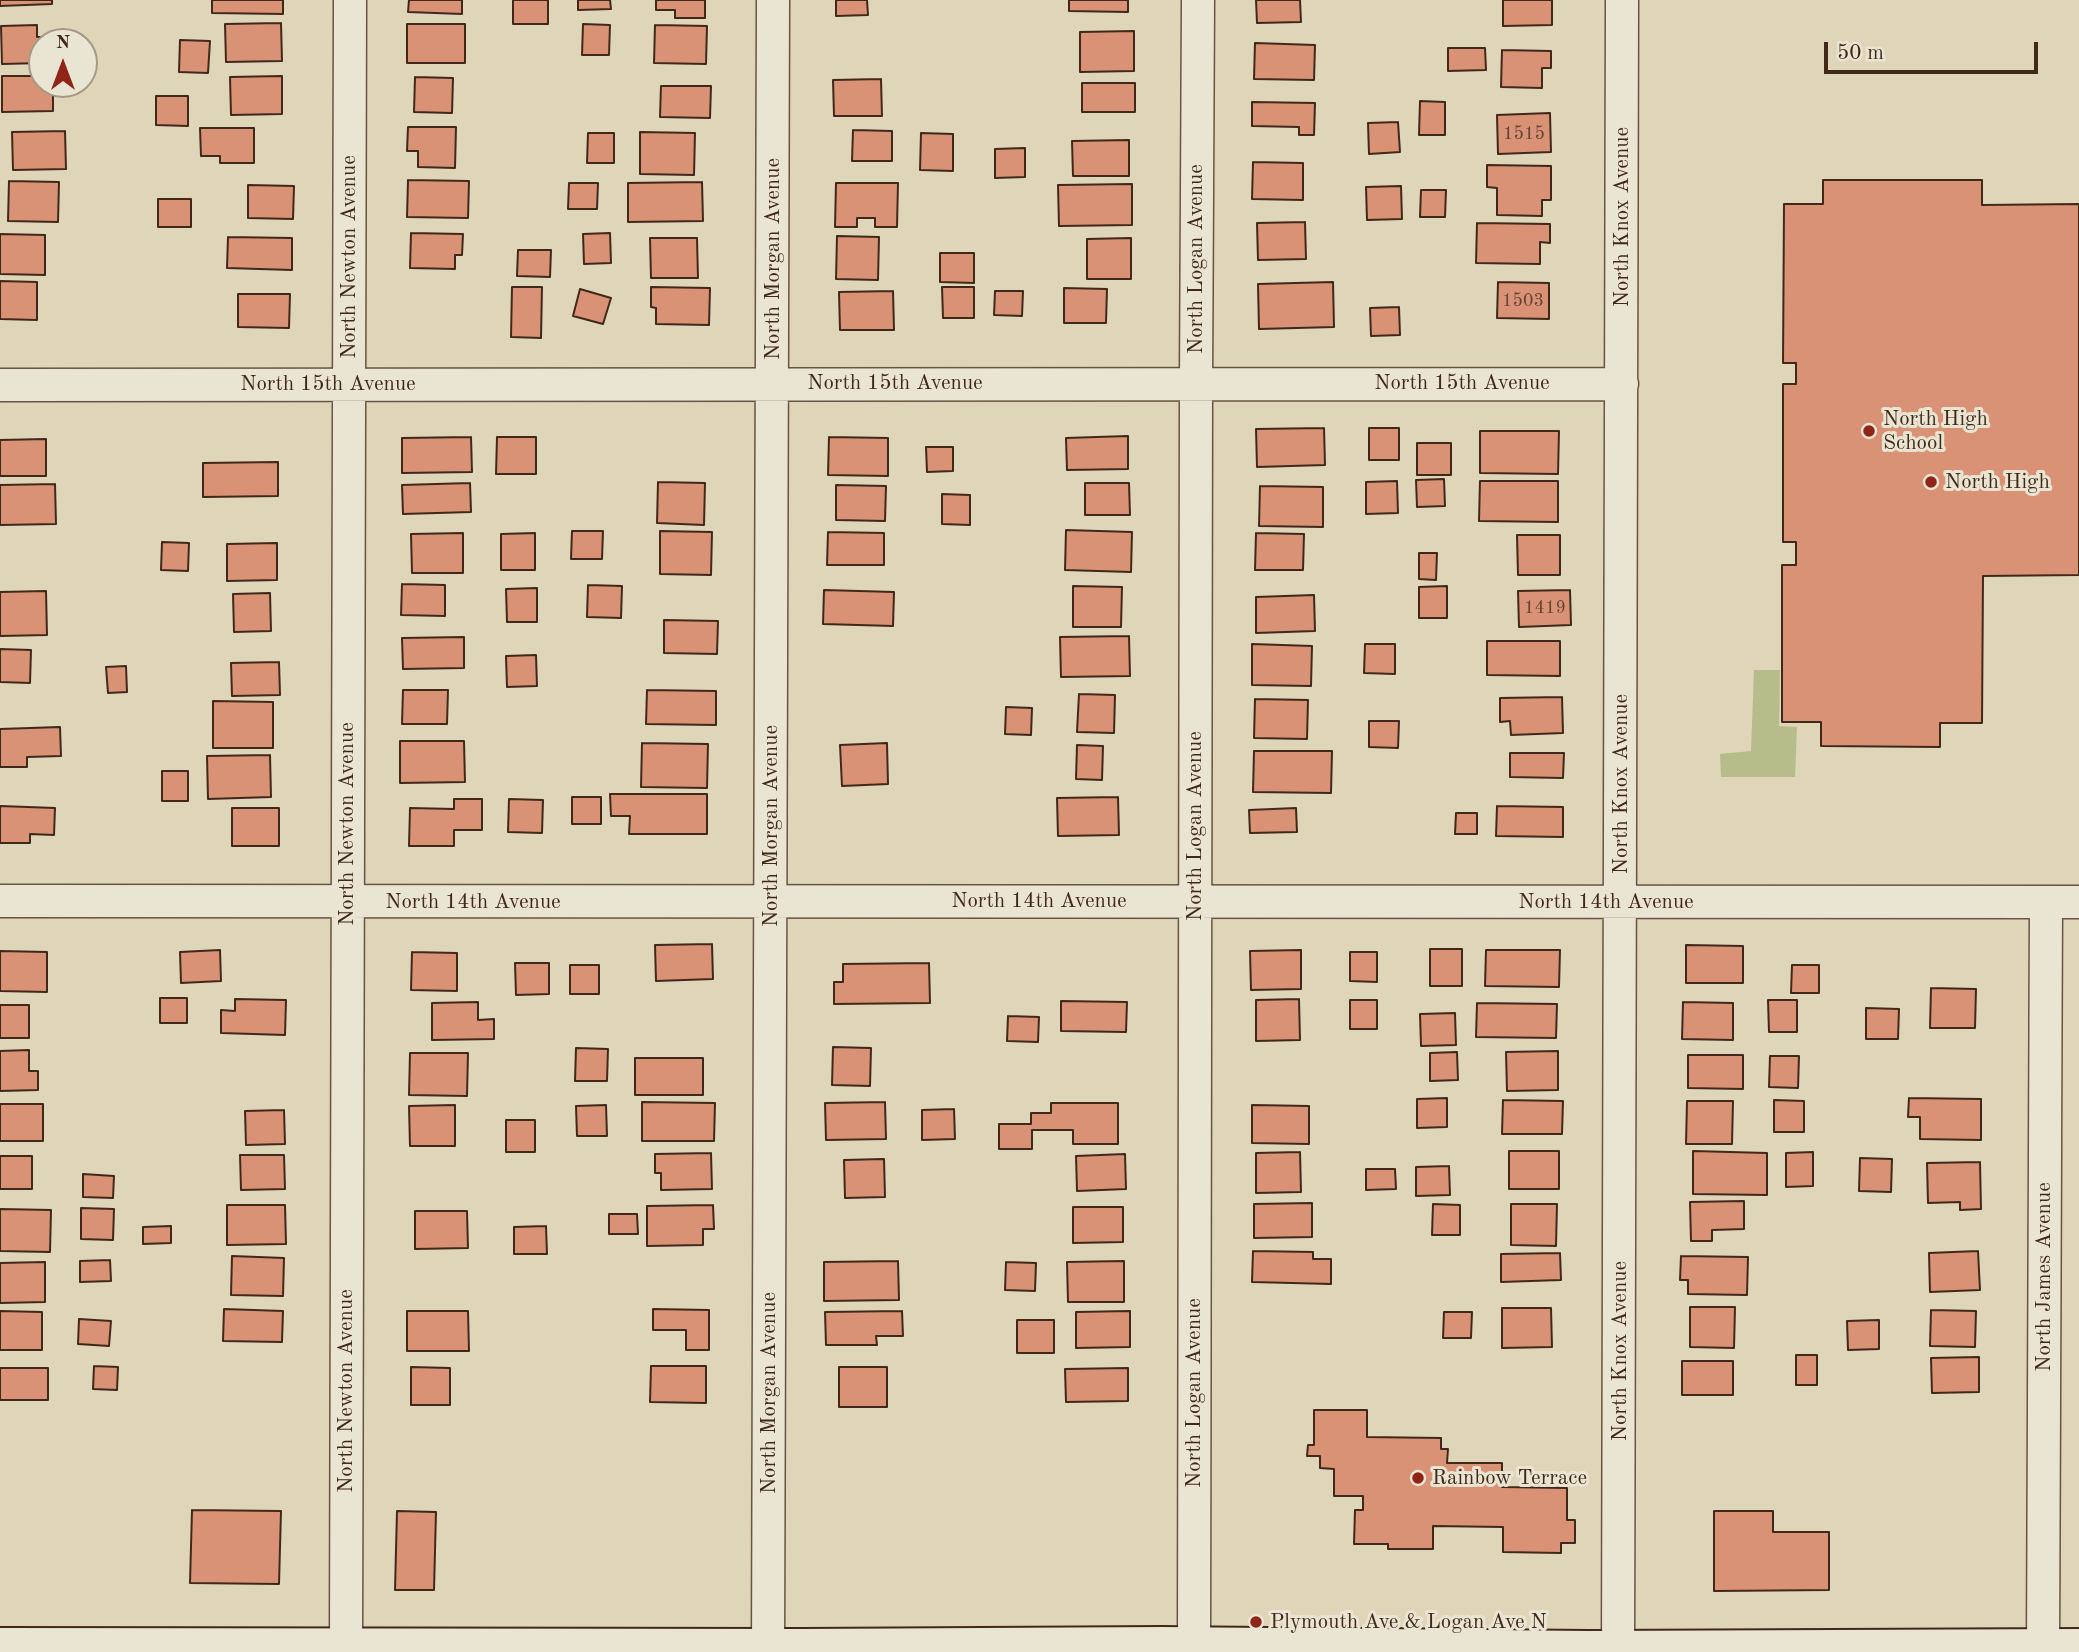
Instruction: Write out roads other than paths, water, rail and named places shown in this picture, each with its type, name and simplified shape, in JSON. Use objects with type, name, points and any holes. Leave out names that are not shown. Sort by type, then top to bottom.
[{"type":"main road","points":[[0,1647],[1618,1651],[2055,1649]]},
{"type":"street","name":"North Newton Avenue","points":[[346,1647],[350,0]]},
{"type":"street","name":"North Morgan Avenue","points":[[768,1650],[773,0]]},
{"type":"street","name":"North Logan Avenue","points":[[1194,1649],[1198,0]]},
{"type":"street","name":"North Knox Avenue","points":[[1618,1651],[1622,0]]},
{"type":"street","name":"North 15th Avenue","points":[[0,384],[1622,384]]},
{"type":"street","name":"North 14th Avenue","points":[[0,901],[2079,902]]},
{"type":"street","name":"North James Avenue","points":[[2046,902],[2055,1649]]},
{"type":"place","name":"North High School","points":[[1869,431]]},
{"type":"place","name":"North High","points":[[1931,482]]},
{"type":"place","name":"Rainbow Terrace","points":[[1418,1478]]},
{"type":"place","name":"Plymouth Ave & Logan Ave N","points":[[1256,1622]]}]
